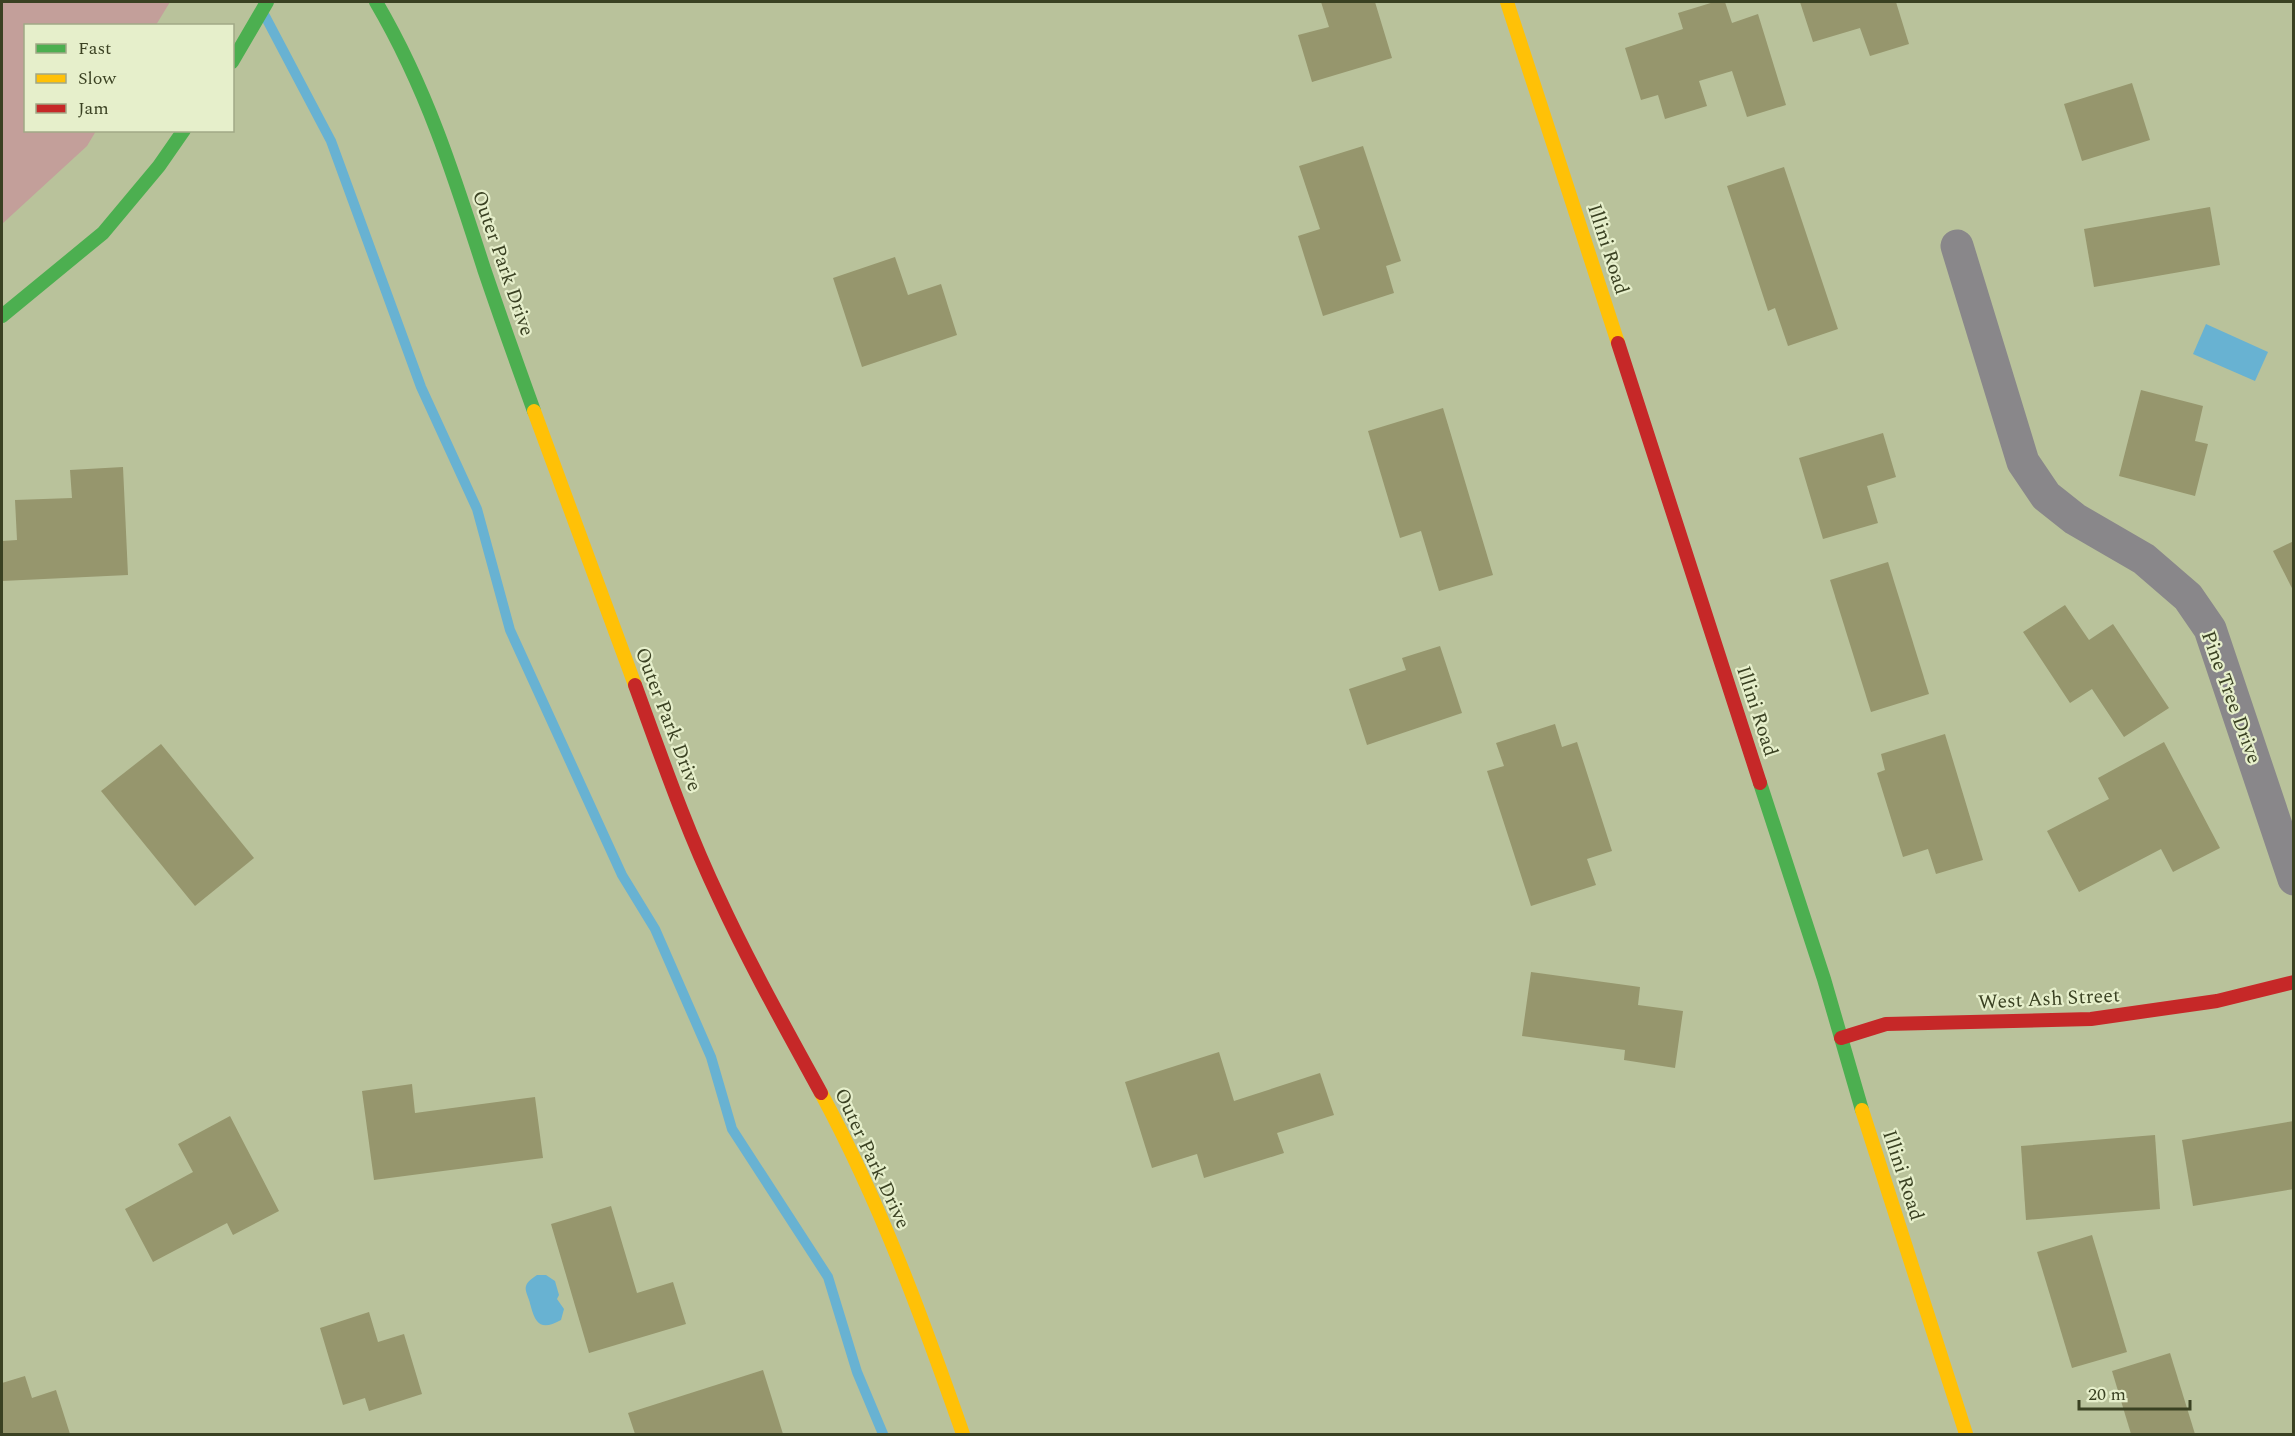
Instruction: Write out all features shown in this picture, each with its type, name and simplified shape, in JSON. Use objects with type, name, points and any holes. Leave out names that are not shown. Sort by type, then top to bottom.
[{"type":"street","points":[[234,59],[267,2]]},
{"type":"street","name":"Outer Park Drive","points":[[376,2],[401,45],[444,146],[504,328],[665,768],[718,897],[759,981],[853,1152],[918,1305],[963,1434]]},
{"type":"street","name":"Illini Road","points":[[1507,2],[1795,888],[1966,1434]]},
{"type":"street","points":[[2,316],[103,233],[159,166],[183,132]]},
{"type":"street","name":"Pine Tree Drive","points":[[1957,246],[2022,462],[2046,496],[2075,519],[2144,559],[2187,597],[2211,629],[2294,879]]},
{"type":"street","name":"West Ash Street","points":[[1841,1038],[1886,1024],[2091,1020],[2217,1001],[2294,982]]},
{"type":"shaded area","points":[[2,2],[170,2],[157,24],[24,24],[24,132],[95,132],[87,146],[2,224]]},
{"type":"water","points":[[2206,324],[2268,352],[2255,381],[2193,354]]},
{"type":"water","points":[[537,1275],[546,1275],[555,1281],[559,1295],[557,1299],[564,1309],[561,1320],[549,1325],[541,1324],[535,1318],[526,1290],[528,1283]]},
{"type":"building","points":[[1321,2],[1375,2],[1392,58],[1312,82],[1298,35],[1329,27]]},
{"type":"building","points":[[1714,2],[1725,2],[1732,23],[1758,14],[1786,105],[1747,117],[1732,71],[1699,81],[1707,106],[1665,119],[1658,95],[1641,100],[1625,48],[1683,29],[1678,13]]},
{"type":"building","points":[[1800,2],[1896,2],[1909,44],[1870,56],[1860,28],[1813,42]]},
{"type":"building","points":[[2132,83],[2150,140],[2082,161],[2064,104]]},
{"type":"building","points":[[1363,146],[1401,261],[1386,266],[1394,293],[1323,316],[1298,236],[1320,229],[1299,166]]},
{"type":"building","points":[[1784,167],[1838,329],[1788,346],[1775,308],[1768,311],[1727,186]]},
{"type":"building","points":[[2210,207],[2220,265],[2094,287],[2084,229]]},
{"type":"building","points":[[895,257],[908,295],[941,284],[957,335],[862,367],[833,278]]},
{"type":"building","points":[[2141,390],[2203,406],[2195,441],[2208,444],[2195,496],[2119,476]]},
{"type":"building","points":[[1443,408],[1493,575],[1439,591],[1421,531],[1400,538],[1368,431]]},
{"type":"building","points":[[1883,433],[1896,477],[1867,486],[1878,523],[1823,539],[1799,458]]},
{"type":"building","points":[[123,467],[128,575],[2,581],[2,541],[17,540],[15,500],[72,498],[70,470]]},
{"type":"building","points":[[2294,541],[2294,592],[2273,551]]},
{"type":"building","points":[[1888,562],[1929,694],[1871,712],[1830,580]]},
{"type":"building","points":[[2065,605],[2089,640],[2113,624],[2169,708],[2124,737],[2092,689],[2070,703],[2023,632]]},
{"type":"building","points":[[1440,646],[1462,713],[1367,745],[1349,689],[1406,670],[1402,658]]},
{"type":"building","points":[[1555,724],[1562,747],[1577,742],[1612,851],[1587,859],[1596,885],[1531,906],[1487,771],[1504,766],[1496,743]]},
{"type":"building","points":[[1945,734],[1983,860],[1936,874],[1928,849],[1903,857],[1877,773],[1885,770],[1881,754]]},
{"type":"building","points":[[2164,742],[2220,848],[2173,872],[2161,849],[2079,892],[2047,831],[2109,799],[2098,778]]},
{"type":"building","points":[[161,744],[254,858],[195,906],[101,791]]},
{"type":"building","points":[[1531,972],[1640,987],[1638,1005],[1683,1011],[1675,1068],[1624,1060],[1625,1050],[1522,1036]]},
{"type":"building","points":[[1219,1052],[1234,1101],[1320,1073],[1334,1115],[1277,1133],[1284,1153],[1204,1178],[1197,1154],[1152,1168],[1125,1082]]},
{"type":"building","points":[[412,1084],[415,1113],[535,1097],[543,1158],[374,1180],[362,1091]]},
{"type":"building","points":[[230,1116],[279,1211],[233,1235],[227,1223],[153,1262],[125,1209],[193,1172],[178,1144]]},
{"type":"building","points":[[2294,1121],[2294,1189],[2193,1206],[2182,1140]]},
{"type":"building","points":[[2155,1135],[2160,1209],[2026,1220],[2021,1146]]},
{"type":"building","points":[[611,1206],[637,1293],[673,1282],[686,1324],[589,1353],[551,1224]]},
{"type":"building","points":[[2092,1235],[2127,1352],[2072,1368],[2037,1252]]},
{"type":"building","points":[[369,1312],[378,1342],[404,1334],[422,1394],[369,1411],[365,1398],[343,1405],[320,1328]]},
{"type":"building","points":[[2170,1353],[2195,1434],[2131,1434],[2112,1371]]},
{"type":"building","points":[[763,1370],[783,1434],[635,1434],[628,1413]]},
{"type":"building","points":[[25,1376],[32,1398],[56,1390],[70,1434],[2,1434],[2,1383]]},
{"type":"waterway","points":[[265,16],[331,141],[421,387],[477,509],[510,630],[622,875],[655,929],[711,1057],[732,1129],[828,1277],[857,1372],[883,1434]]},
{"type":"traffic: fast","points":[[234,59],[267,2]]},
{"type":"traffic: fast","points":[[376,2],[410,66],[438,132],[534,411]]},
{"type":"traffic: fast","points":[[2,316],[103,233],[159,166],[183,132]]},
{"type":"traffic: fast","points":[[1760,783],[1824,979],[1862,1110]]},
{"type":"traffic: slow","points":[[1507,2],[1618,343]]},
{"type":"traffic: slow","points":[[534,411],[635,685]]},
{"type":"traffic: slow","points":[[821,1093],[862,1176],[899,1260],[963,1434]]},
{"type":"traffic: slow","points":[[1862,1110],[1966,1434]]},
{"type":"traffic: jam","points":[[1618,343],[1760,783]]},
{"type":"traffic: jam","points":[[635,685],[674,792],[707,872],[756,972],[821,1093]]},
{"type":"traffic: jam","points":[[1841,1038],[1886,1024],[2091,1019],[2217,1001],[2294,982]]}]
